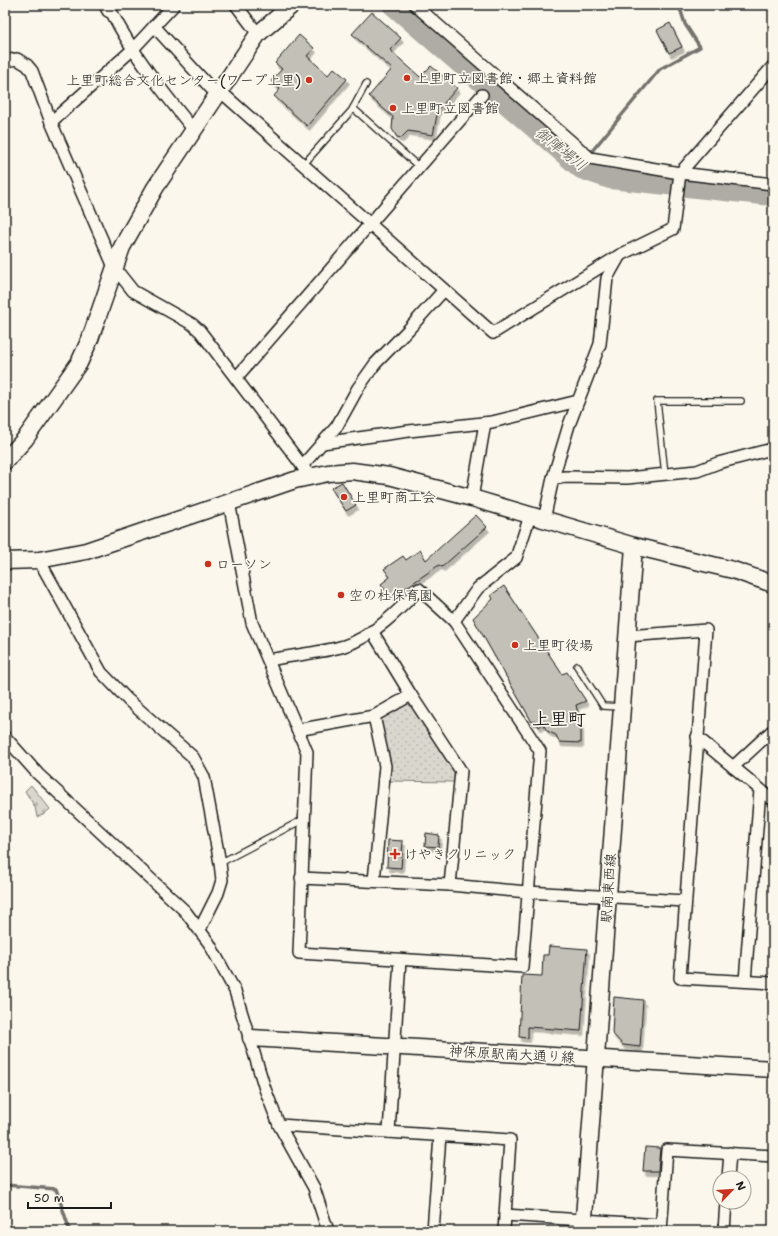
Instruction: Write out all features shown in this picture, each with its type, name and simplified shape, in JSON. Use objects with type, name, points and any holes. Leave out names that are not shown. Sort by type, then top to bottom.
[{"type":"street","points":[[105,5],[132,50],[153,80],[194,129]]},
{"type":"street","points":[[51,122],[132,50],[174,5]]},
{"type":"street","points":[[236,5],[258,34]]},
{"type":"street","points":[[5,461],[25,439],[79,363],[90,339],[122,247],[154,188],[258,34],[292,5]]},
{"type":"street","points":[[415,5],[590,158],[680,174],[773,184]]},
{"type":"street","points":[[154,26],[218,93],[303,165],[492,333],[620,255],[673,229],[680,174],[773,66]]},
{"type":"street","points":[[5,61],[17,59],[27,65],[32,71],[51,122],[114,267],[133,291],[192,324],[200,331],[306,471]]},
{"type":"street","points":[[236,378],[482,95]]},
{"type":"street","points":[[454,621],[478,588],[516,558],[537,518],[553,478],[578,401],[600,344],[607,278],[620,255]]},
{"type":"street","points":[[306,471],[322,443],[337,426],[358,388],[375,364],[444,290]]},
{"type":"street","points":[[322,443],[409,431],[485,423],[578,401]]},
{"type":"street","points":[[472,498],[485,423]]},
{"type":"street","points":[[553,478],[627,478],[697,471],[718,463],[772,449]]},
{"type":"street","points":[[5,561],[39,560],[64,556],[109,544],[230,502],[306,471],[352,471],[370,473],[472,498],[634,546],[733,570],[773,584]]},
{"type":"street","points":[[230,502],[252,623],[269,660],[296,730],[307,752],[299,953],[522,967],[527,892],[540,751],[454,621],[419,589],[395,614],[372,631],[345,645],[269,660]]},
{"type":"street","name":"駅南東西線","points":[[583,1226],[634,546]]},
{"type":"street","points":[[39,560],[101,672],[128,700],[193,757],[204,777],[222,880],[218,893],[200,929]]},
{"type":"street","points":[[627,636],[706,630],[680,978],[773,983]]},
{"type":"street","points":[[372,631],[410,695],[461,771],[450,885]]},
{"type":"street","points":[[296,730],[374,716],[410,695]]},
{"type":"street","points":[[374,716],[385,766],[374,881]]},
{"type":"street","points":[[733,767],[773,730]]},
{"type":"street","points":[[5,736],[38,774],[185,911],[200,929],[224,966],[235,990],[266,1089],[279,1125],[314,1188],[328,1231]]},
{"type":"street","points":[[697,737],[773,800]]},
{"type":"street","points":[[745,981],[760,790]]},
{"type":"street","points":[[301,878],[450,885],[527,892],[685,901]]},
{"type":"street","points":[[389,1132],[400,960]]},
{"type":"street","name":"神保原駅南大通り線","points":[[251,1038],[773,1069]]},
{"type":"street","points":[[279,1125],[510,1140],[504,1231]]},
{"type":"street","points":[[433,1231],[440,1136]]},
{"type":"street","points":[[505,1216],[583,1226],[661,1228],[667,1150],[773,1156]]},
{"type":"street","points":[[729,1170],[730,1153]]},
{"type":"street","points":[[724,1231],[725,1210]]},
{"type":"lane","points":[[303,165],[353,108],[366,84]]},
{"type":"lane","points":[[353,108],[419,167]]},
{"type":"lane","points":[[665,474],[657,401],[741,401]]},
{"type":"lane","points":[[577,666],[602,706],[622,707]]},
{"type":"lane","points":[[220,863],[304,819]]},
{"type":"green space","points":[[406,701],[412,702],[455,772],[454,782],[389,781],[379,718]]},
{"type":"green space","points":[[31,785],[50,809],[43,815],[37,817],[35,807],[25,791]]},
{"type":"building","points":[[372,12],[401,38],[390,50],[420,77],[431,66],[457,88],[438,110],[433,135],[408,131],[401,138],[397,137],[392,129],[393,117],[369,96],[392,69],[352,34]]},
{"type":"building","points":[[670,23],[682,47],[669,53],[657,30]]},
{"type":"building","name":"上里町総合文化センター(ワープ上里)","points":[[299,35],[314,48],[307,56],[328,75],[334,68],[347,79],[307,126],[274,96],[280,89],[271,81],[282,69],[275,63]]},
{"type":"building","name":"上里町商工会","points":[[342,482],[356,505],[346,511],[331,488]]},
{"type":"building","points":[[476,515],[487,527],[442,567],[439,565],[391,598],[381,584],[390,577],[384,569],[403,556],[406,560],[420,550],[426,560]]},
{"type":"building","name":"上里町役場","points":[[504,586],[562,674],[567,672],[586,701],[576,705],[581,727],[581,743],[559,742],[556,735],[547,731],[543,724],[539,727],[535,721],[532,722],[473,618],[493,599],[491,595]]},
{"type":"building","points":[[426,833],[439,835],[438,847],[425,846]]},
{"type":"building","name":"けやきクリニック","points":[[388,840],[403,841],[401,868],[387,867]]},
{"type":"building","points":[[549,946],[587,949],[581,1031],[528,1027],[528,1038],[519,1037],[522,975],[542,976],[543,955],[548,955]]},
{"type":"building","points":[[614,997],[643,1000],[640,1047],[623,1045],[612,1033]]},
{"type":"building","points":[[645,1147],[660,1148],[658,1171],[643,1171]]},
{"type":"waterway","name":"御陣場川","points":[[392,5],[581,169],[610,179],[773,196]]},
{"type":"waterway","points":[[592,151],[660,69],[700,47],[685,24],[679,5]]},
{"type":"waterway","name":"御陣場川","points":[[581,169],[585,162]]},
{"type":"waterway","points":[[5,1185],[56,1189],[70,1231]]},
{"type":"place","name":"上里町立図書館・郷土資料館","points":[[407,78]]},
{"type":"place","name":"上里町総合文化センター(ワープ上里)","points":[[309,80]]},
{"type":"place","name":"上里町立図書館","points":[[393,108]]},
{"type":"place","name":"上里町商工会","points":[[344,497]]},
{"type":"place","name":"ローソン","points":[[208,564]]},
{"type":"place","name":"空の杜保育園","points":[[341,595]]},
{"type":"place","name":"上里町役場","points":[[515,645]]},
{"type":"place","name":"けやきクリニック","points":[[395,854]]},
{"type":"district","name":"上里町","points":[[559,719]]}]
